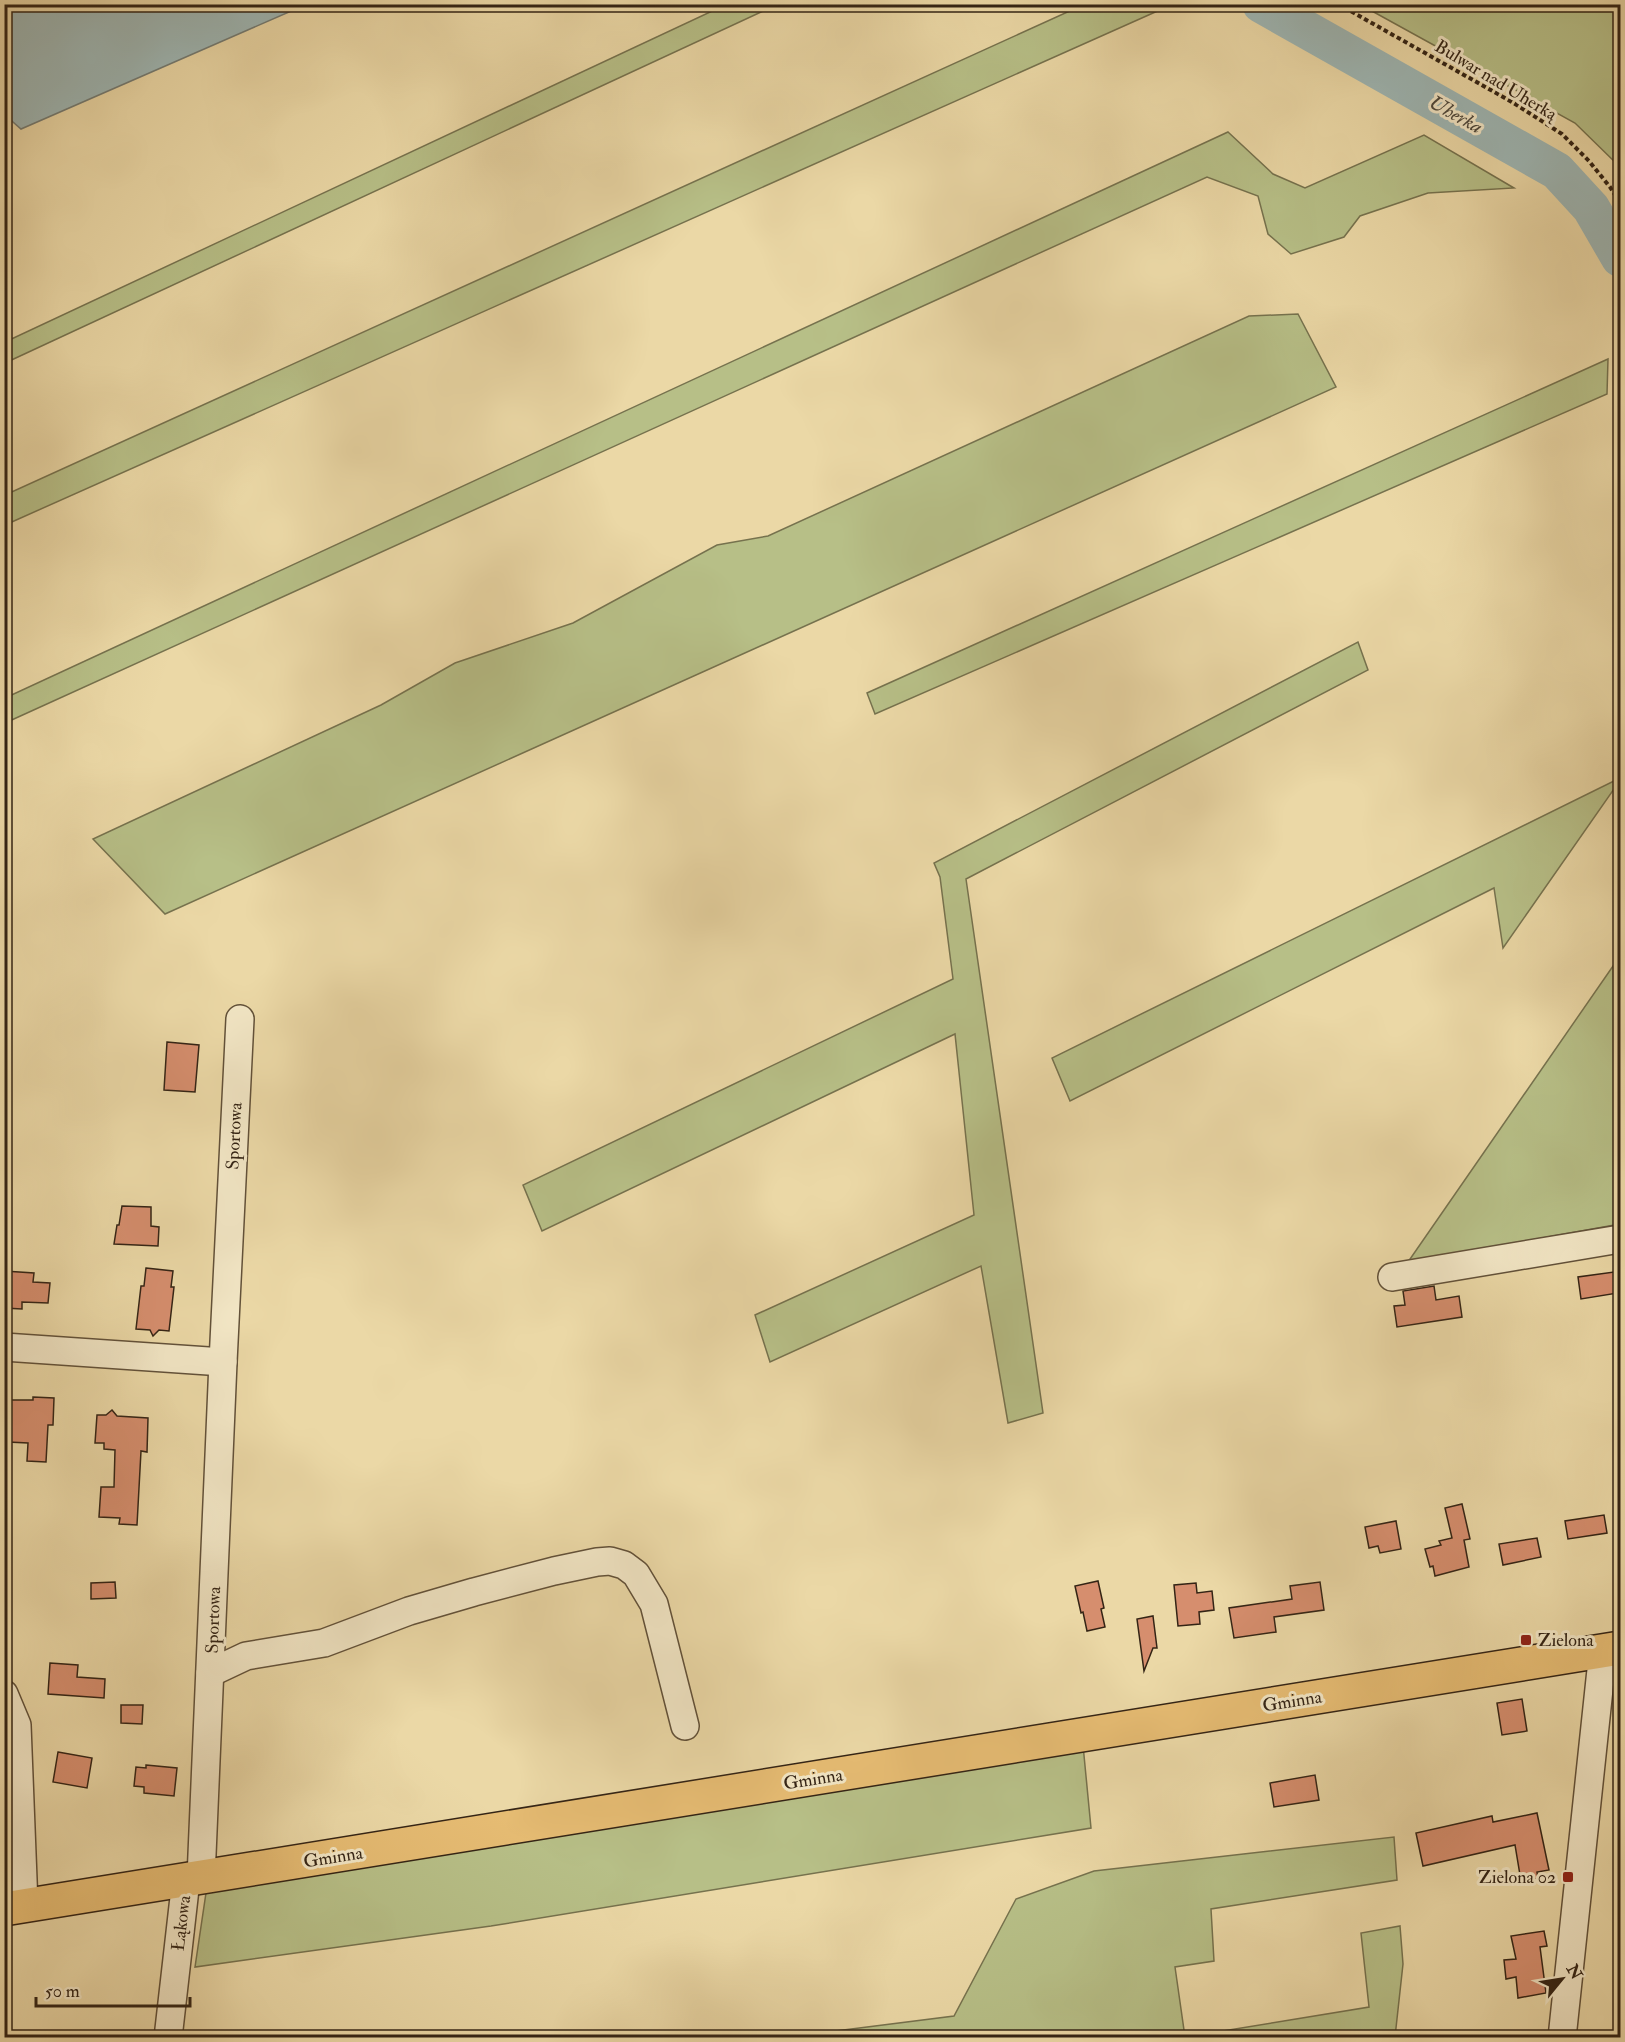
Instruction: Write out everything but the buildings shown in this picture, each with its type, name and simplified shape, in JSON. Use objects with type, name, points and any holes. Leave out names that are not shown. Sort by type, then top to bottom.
[{"type":"main road","name":"Gminna","points":[[14,1907],[1612,1650]]},
{"type":"street","name":"Sportowa","points":[[194,1879],[210,1673],[240,1019]]},
{"type":"street","points":[[1392,1277],[1620,1239]]},
{"type":"street","points":[[4,1347],[223,1362]]},
{"type":"street","points":[[210,1673],[246,1656],[324,1643],[409,1611],[474,1592],[576,1566],[610,1561],[624,1565],[636,1574],[654,1604],[685,1726]]},
{"type":"street","points":[[1562,2037],[1612,1650]]},
{"type":"street","points":[[4,1694],[18,1725],[14,1907]]},
{"type":"street","name":"Łąkowa","points":[[168,2037],[194,1879]]},
{"type":"path","name":"Bulwar nad Uherką","points":[[1338,4],[1512,102],[1562,134],[1611,187],[1620,202]]},
{"type":"green space","points":[[1085,4],[1171,5],[5,525],[5,495]]},
{"type":"green space","points":[[725,5],[776,5],[5,363],[5,342]]},
{"type":"green space","points":[[1361,5],[1620,5],[1620,167],[1575,123]]},
{"type":"green space","points":[[1228,132],[1273,174],[1305,188],[1424,135],[1514,188],[1428,193],[1360,216],[1344,237],[1291,254],[1268,234],[1258,196],[1207,177],[5,723],[5,698]]},
{"type":"green space","points":[[1298,314],[1336,387],[165,914],[93,839],[381,705],[455,663],[573,623],[717,545],[768,536],[1249,316]]},
{"type":"green space","points":[[1608,359],[1607,394],[875,714],[867,693]]},
{"type":"green space","points":[[1358,642],[1368,670],[966,879],[1043,1413],[1008,1423],[981,1266],[770,1362],[755,1315],[974,1215],[955,1034],[542,1231],[523,1185],[953,979],[940,877],[934,863]]},
{"type":"green space","points":[[1620,778],[1620,784],[1616,786],[1503,948],[1494,888],[1070,1101],[1052,1058]]},
{"type":"green space","points":[[1620,956],[1620,1224],[1408,1262]]},
{"type":"green space","points":[[1083,1745],[1091,1828],[491,1926],[195,1967],[206,1893]]},
{"type":"green space","points":[[1394,1837],[1397,1880],[1211,1909],[1214,1961],[1175,1967],[1185,2037],[788,2037],[954,2016],[1016,1899],[1094,1871]]},
{"type":"green space","points":[[1400,1926],[1403,1964],[1395,2037],[1186,2037],[1369,2007],[1361,1933]]},
{"type":"water","points":[[4,5],[305,5],[21,129],[5,115]]},
{"type":"waterway","name":"Uherka","points":[[1261,4],[1557,171],[1591,208],[1620,258]]},
{"type":"place","name":"Zielona","points":[[1526,1640]]},
{"type":"place","name":"Zielona 02","points":[[1568,1877]]}]
